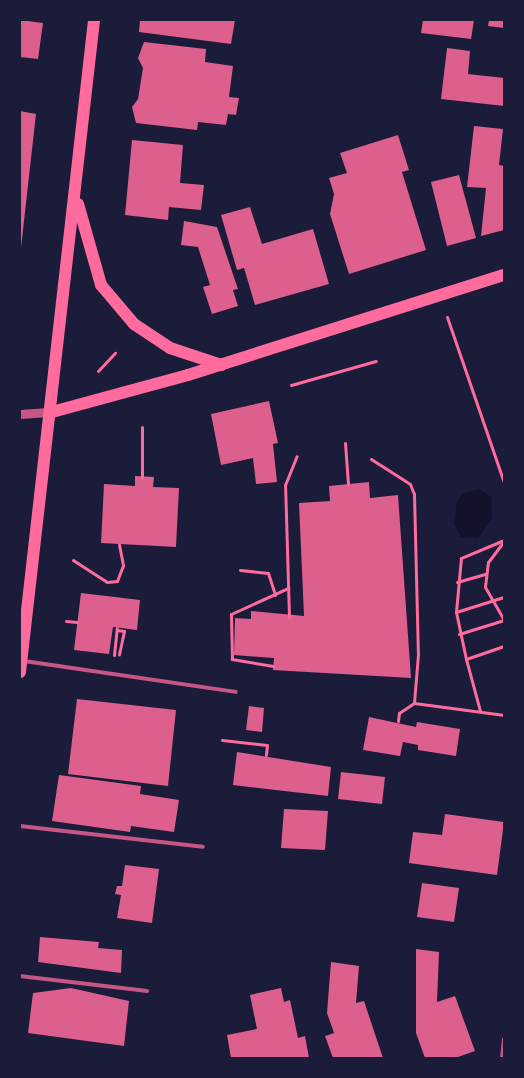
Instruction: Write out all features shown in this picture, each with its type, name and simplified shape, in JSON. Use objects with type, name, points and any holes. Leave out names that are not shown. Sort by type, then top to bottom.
[{"type":"main road","points":[[21,666],[52,412],[94,20]]},
{"type":"main road","points":[[75,191],[101,285],[134,324],[170,348],[221,365]]},
{"type":"main road","points":[[52,412],[221,365],[441,297],[504,275]]},
{"type":"street","points":[[20,414],[52,412]]},
{"type":"street","points":[[502,1058],[504,1040]]},
{"type":"lane","points":[[21,666],[236,692]]},
{"type":"lane","points":[[20,826],[203,847]]},
{"type":"lane","points":[[20,976],[146,991]]},
{"type":"path","points":[[441,297],[504,483]]},
{"type":"path","points":[[98,371],[115,353]]},
{"type":"path","points":[[291,385],[376,361]]},
{"type":"path","points":[[142,426],[142,476]]},
{"type":"path","points":[[345,443],[348,484]]},
{"type":"path","points":[[288,617],[285,484],[297,456]]},
{"type":"path","points":[[371,459],[410,484],[414,494],[418,654],[414,703]]},
{"type":"path","points":[[480,712],[459,634],[456,612],[456,582],[461,558],[504,540]]},
{"type":"path","points":[[459,634],[504,620],[490,602],[485,574],[495,550],[504,540]]},
{"type":"path","points":[[73,560],[107,582],[117,581],[123,565],[119,544]]},
{"type":"path","points":[[240,570],[268,573],[275,596]]},
{"type":"path","points":[[456,582],[485,574]]},
{"type":"path","points":[[273,666],[232,659],[228,633],[231,614],[275,596],[288,588]]},
{"type":"path","points":[[456,612],[504,598]]},
{"type":"path","points":[[66,621],[77,622]]},
{"type":"path","points":[[117,629],[124,631],[121,654],[114,654],[117,629]]},
{"type":"path","points":[[466,659],[504,646]]},
{"type":"path","points":[[398,721],[399,713],[414,703],[504,715]]},
{"type":"path","points":[[222,740],[267,745],[266,755]]},
{"type":"shaded area","points":[[479,489],[491,497],[492,518],[478,538],[461,537],[454,524],[457,502],[462,494]]},
{"type":"building","points":[[20,20],[43,23],[38,59],[20,57]]},
{"type":"building","points":[[140,20],[235,20],[231,44],[139,32]]},
{"type":"building","points":[[423,20],[474,20],[471,39],[421,33]]},
{"type":"building","points":[[489,20],[504,20],[504,28],[488,26]]},
{"type":"building","points":[[144,42],[206,49],[205,62],[233,66],[229,97],[239,98],[236,115],[228,114],[226,125],[198,122],[197,130],[136,123],[132,107],[138,99],[143,68],[138,58]]},
{"type":"building","points":[[447,48],[470,51],[468,74],[504,78],[504,106],[441,99]]},
{"type":"building","points":[[20,111],[36,114],[21,248],[20,248]]},
{"type":"building","points":[[474,126],[503,129],[499,165],[504,166],[504,230],[481,236],[486,188],[467,187]]},
{"type":"building","points":[[398,135],[409,170],[402,172],[426,250],[349,274],[330,214],[334,194],[329,178],[347,173],[340,153]]},
{"type":"building","points":[[132,140],[183,145],[180,183],[204,185],[201,210],[169,207],[168,220],[125,215]]},
{"type":"building","points":[[459,175],[476,238],[447,246],[431,182]]},
{"type":"building","points":[[250,207],[262,244],[313,229],[329,284],[255,305],[244,268],[237,270],[221,215]]},
{"type":"building","points":[[184,221],[217,227],[238,289],[233,290],[238,306],[212,314],[203,287],[210,285],[198,247],[181,245]]},
{"type":"building","points":[[269,401],[278,443],[273,444],[277,482],[256,484],[253,458],[221,465],[211,414]]},
{"type":"building","points":[[135,476],[154,477],[153,487],[179,488],[176,547],[101,543],[104,484],[135,486]]},
{"type":"building","points":[[369,482],[370,498],[398,495],[411,678],[273,670],[274,658],[234,655],[235,618],[251,619],[251,611],[304,616],[299,503],[330,501],[329,486]]},
{"type":"building","points":[[81,593],[140,600],[137,630],[113,627],[109,654],[74,650]]},
{"type":"building","points":[[77,699],[176,710],[168,786],[68,774]]},
{"type":"building","points":[[249,706],[264,708],[262,732],[246,730]]},
{"type":"building","points":[[369,717],[416,727],[417,722],[460,729],[456,756],[418,750],[418,745],[403,742],[400,756],[363,750]]},
{"type":"building","points":[[237,752],[331,767],[328,796],[233,785]]},
{"type":"building","points":[[341,772],[385,777],[382,804],[338,799]]},
{"type":"building","points":[[59,775],[141,786],[140,794],[179,800],[174,832],[131,826],[130,832],[52,821]]},
{"type":"building","points":[[284,809],[328,811],[325,850],[281,848]]},
{"type":"building","points":[[445,814],[504,822],[497,875],[409,863],[413,832],[442,835]]},
{"type":"building","points":[[125,865],[159,869],[152,923],[117,918],[121,895],[115,894],[117,886],[122,886]]},
{"type":"building","points":[[422,883],[459,888],[454,922],[417,917]]},
{"type":"building","points":[[40,937],[99,942],[98,948],[122,950],[121,973],[38,962]]},
{"type":"building","points":[[416,949],[439,952],[437,1002],[455,996],[475,1051],[455,1058],[425,1058],[416,1033]]},
{"type":"building","points":[[331,962],[359,966],[356,1003],[364,1001],[383,1058],[333,1058],[325,1036],[334,1033],[327,1013]]},
{"type":"building","points":[[71,988],[129,1001],[124,1046],[28,1033],[33,993]]},
{"type":"building","points":[[281,988],[284,1002],[290,1000],[298,1038],[305,1036],[309,1058],[231,1058],[227,1035],[257,1029],[250,995]]}]
